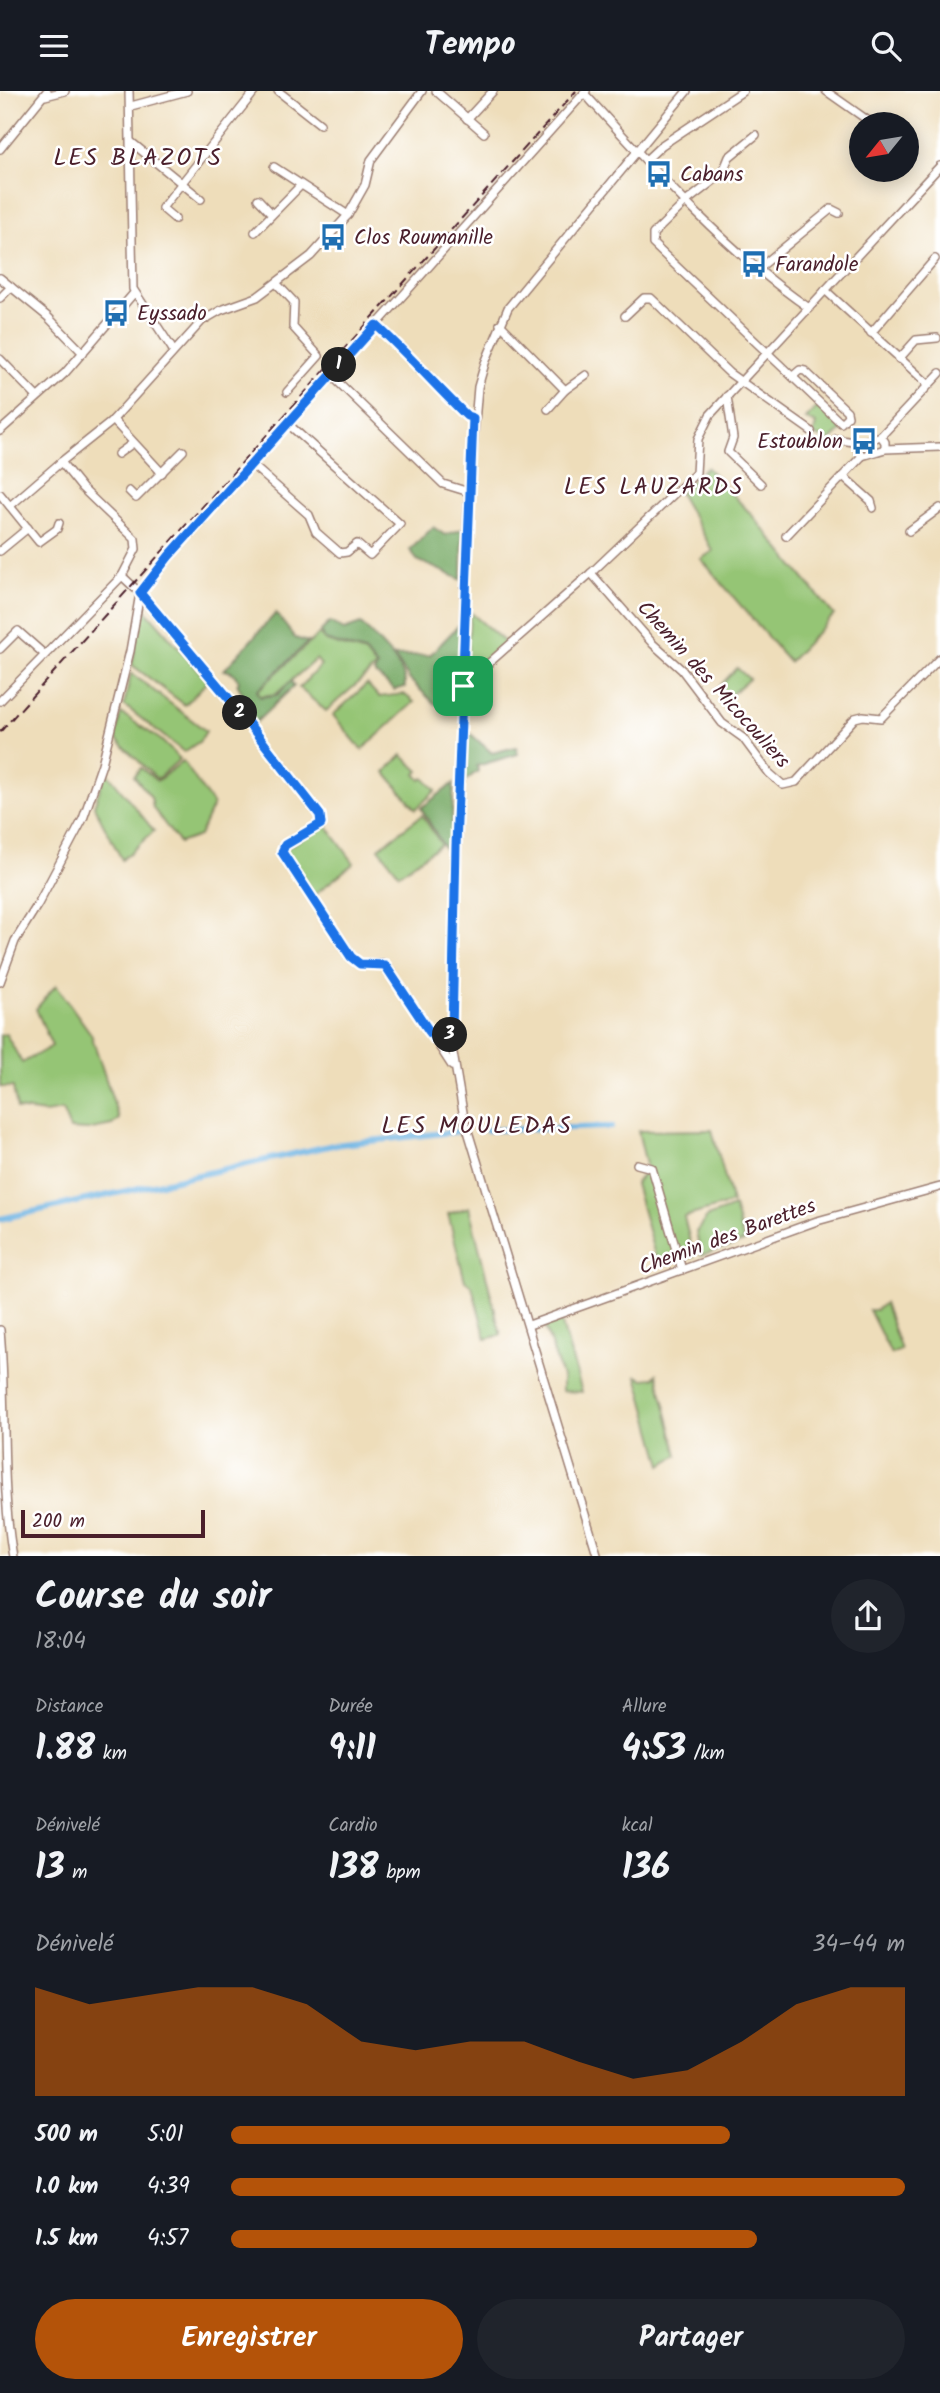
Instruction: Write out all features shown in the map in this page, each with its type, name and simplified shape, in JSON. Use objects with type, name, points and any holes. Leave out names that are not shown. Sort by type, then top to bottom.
[{"type":"street","points":[[0,149],[45,93],[65,91]]},
{"type":"street","points":[[129,91],[131,269],[134,293],[173,349]]},
{"type":"street","points":[[131,106],[187,91]]},
{"type":"street","points":[[175,219],[162,208],[255,91]]},
{"type":"street","points":[[278,91],[320,124]]},
{"type":"street","points":[[10,506],[113,420],[173,349],[202,321],[220,310],[257,297],[310,256],[348,215],[365,185],[371,160],[422,91]]},
{"type":"street","points":[[436,91],[484,133]]},
{"type":"street","points":[[467,119],[493,91]]},
{"type":"street","points":[[598,1556],[464,1118],[456,1073],[452,1033],[473,418],[485,363],[508,308],[687,91]]},
{"type":"street","points":[[646,160],[662,145],[743,91]]},
{"type":"street","points":[[826,91],[856,112]]},
{"type":"street","points":[[0,982],[7,956],[76,831],[96,785],[130,652],[140,593],[251,464],[585,92],[638,152],[687,201],[758,269],[809,307]]},
{"type":"street","points":[[756,135],[729,157],[722,174],[687,201],[653,233],[653,244],[841,423],[848,416],[847,411],[805,370],[800,370],[793,376]]},
{"type":"street","points":[[131,142],[201,199]]},
{"type":"street","points":[[463,686],[591,573],[696,473],[698,439],[710,415],[940,166]]},
{"type":"street","points":[[274,167],[348,215]]},
{"type":"street","points":[[255,232],[302,185]]},
{"type":"street","points":[[258,199],[272,214]]},
{"type":"street","points":[[758,269],[831,209],[839,213]]},
{"type":"street","points":[[871,333],[935,259]]},
{"type":"street","points":[[0,278],[48,317],[83,353]]},
{"type":"street","points":[[277,284],[294,302],[293,327],[319,356],[287,393]]},
{"type":"street","points":[[0,298],[12,288]]},
{"type":"street","points":[[825,290],[928,384]]},
{"type":"street","points":[[0,431],[65,373],[134,293]]},
{"type":"street","points":[[625,316],[647,296],[741,381],[811,431]]},
{"type":"street","points":[[500,324],[565,390]]},
{"type":"street","points":[[376,325],[467,416],[473,418]]},
{"type":"street","points":[[899,359],[916,339],[937,338]]},
{"type":"street","points":[[0,359],[37,397]]},
{"type":"street","points":[[836,439],[859,443],[881,436],[940,373]]},
{"type":"street","points":[[331,375],[443,484],[469,492]]},
{"type":"street","points":[[548,409],[565,390],[586,375]]},
{"type":"street","points":[[727,396],[733,438],[728,452],[761,484]]},
{"type":"street","points":[[113,420],[162,473]]},
{"type":"street","points":[[251,464],[309,515],[316,532],[340,553],[347,552],[357,544],[370,555],[400,524],[288,423]]},
{"type":"street","points":[[881,436],[885,449]]},
{"type":"street","points":[[118,454],[133,443]]},
{"type":"street","points":[[859,443],[858,450],[862,456]]},
{"type":"street","points":[[786,536],[862,456],[885,449],[940,447]]},
{"type":"street","points":[[129,491],[136,498],[183,451]]},
{"type":"street","points":[[0,701],[121,576],[136,549],[135,539],[82,488],[61,462]]},
{"type":"street","points":[[843,476],[871,501],[873,509]]},
{"type":"street","points":[[0,494],[39,542],[59,523]]},
{"type":"street","points":[[909,531],[940,508]]},
{"type":"street","points":[[0,551],[28,528]]},
{"type":"street","name":"Chemin des Micocouliers","points":[[591,573],[653,644],[682,670],[722,723],[743,738],[769,773],[783,785],[796,782],[855,718],[881,718],[940,658]]},
{"type":"street","points":[[121,576],[140,593],[231,701],[320,815],[321,824],[283,848],[284,856],[354,960],[360,964],[385,965],[456,1073]]},
{"type":"street","points":[[0,649],[18,631],[44,653]]},
{"type":"street","points":[[436,1040],[447,1038],[452,1033]]},
{"type":"street","points":[[637,1164],[652,1168],[682,1270]]},
{"type":"street","name":"Chemin des Barettes","points":[[528,1325],[817,1221],[940,1187]]},
{"type":"street","points":[[0,1330],[4,1365],[4,1509],[13,1556]]},
{"type":"green space","points":[[818,406],[842,430],[830,441],[813,435],[816,424],[806,419]]},
{"type":"green space","points":[[706,467],[751,514],[834,615],[789,662],[701,559],[713,551],[679,493]]},
{"type":"green space","points":[[433,527],[445,535],[463,529],[462,580],[417,560],[410,550]]},
{"type":"green space","points":[[143,607],[208,681],[185,705],[132,665]]},
{"type":"green space","points":[[470,612],[507,644],[470,675],[466,672]]},
{"type":"green space","points":[[276,613],[295,638],[308,642],[257,691],[260,697],[277,695],[291,681],[294,686],[254,724],[236,704],[244,696],[237,684],[239,681],[232,672],[224,670]]},
{"type":"green space","points":[[330,622],[344,630],[361,624],[396,661],[405,687],[394,690],[374,673],[377,667],[365,652],[325,640],[320,632]]},
{"type":"green space","points":[[461,623],[459,690],[447,701],[435,704],[410,680],[394,656],[430,655]]},
{"type":"green space","points":[[319,634],[325,641],[365,653],[376,667],[326,711],[299,688],[321,665],[316,659],[276,694],[260,696],[257,691]]},
{"type":"green space","points":[[737,668],[749,679],[727,698],[718,688]]},
{"type":"green space","points":[[131,673],[206,731],[200,741],[184,752],[124,705]]},
{"type":"green space","points":[[367,684],[379,697],[404,694],[414,702],[362,750],[333,715]]},
{"type":"green space","points":[[121,713],[161,740],[180,759],[157,779],[115,738]]},
{"type":"green space","points":[[464,728],[492,753],[516,747],[518,754],[477,766],[478,771],[462,783]]},
{"type":"green space","points":[[402,755],[419,771],[416,774],[421,780],[424,778],[436,790],[416,809],[385,772]]},
{"type":"green space","points":[[183,761],[213,805],[199,836],[179,843],[153,808],[151,797],[134,776],[141,768],[157,781]]},
{"type":"green space","points":[[106,771],[154,831],[122,860],[94,806]]},
{"type":"green space","points":[[454,783],[450,858],[421,808]]},
{"type":"green space","points":[[422,815],[441,844],[399,874],[379,848]]},
{"type":"green space","points":[[326,825],[354,863],[314,895],[286,853],[287,847]]},
{"type":"green space","points":[[56,985],[91,1034],[119,1119],[112,1125],[87,1130],[70,1129],[62,1110],[45,1113],[17,1109],[13,1087],[0,1087],[0,1035],[6,1034],[22,1063],[52,1046],[36,1009]]},
{"type":"green space","points":[[712,1130],[732,1203],[684,1217],[694,1257],[658,1266],[635,1184],[647,1169],[638,1131]]},
{"type":"green space","points":[[469,1207],[501,1335],[486,1339],[472,1286],[465,1281],[448,1214]]},
{"type":"green space","points":[[734,1207],[744,1242],[701,1255],[696,1232],[707,1217]]},
{"type":"green space","points":[[884,1303],[901,1350],[891,1354],[869,1310],[876,1310]]},
{"type":"green space","points":[[561,1321],[582,1392],[562,1391],[562,1377],[544,1324]]},
{"type":"green space","points":[[657,1374],[678,1455],[662,1465],[637,1376],[643,1379],[654,1378]]},
{"type":"waterway","points":[[487,1130],[611,1127]]},
{"type":"waterway","points":[[0,1219],[333,1145],[462,1131]]},
{"type":"railway","points":[[0,732],[576,91]]},
{"type":"place","name":"Cabans","points":[[659,174]]},
{"type":"place","name":"Clos Roumanille","points":[[333,237]]},
{"type":"place","name":"Farandole","points":[[754,264]]},
{"type":"place","name":"Eyssado","points":[[116,313]]},
{"type":"place","name":"Estoublon","points":[[864,441]]},
{"type":"district","name":"LES BLAZOTS","points":[[138,157]]},
{"type":"district","name":"LES LAUZARDS","points":[[654,486]]},
{"type":"district","name":"LES MOULEDAS","points":[[477,1125]]},
{"type":"route","points":[[376,325],[408,354],[415,366],[467,416],[473,418],[463,686],[452,1033],[447,1038],[436,1040],[385,965],[360,964],[354,960],[284,856],[283,848],[321,824],[323,821],[320,815],[231,701],[140,593],[169,556],[376,325]]}]
